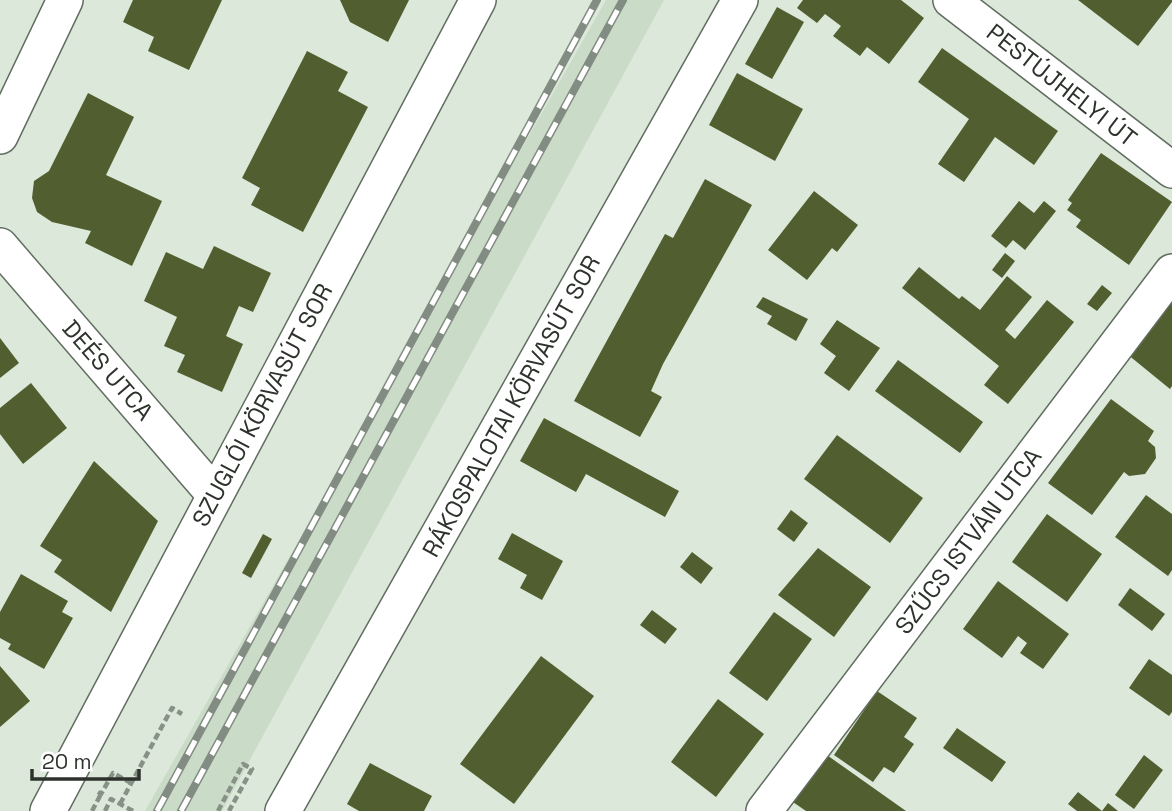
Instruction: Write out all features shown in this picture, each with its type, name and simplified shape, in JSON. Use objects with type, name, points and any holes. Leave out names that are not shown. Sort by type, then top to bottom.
[{"type":"street","points":[[0,136],[65,0]]},
{"type":"street","name":"SZUGLÓI KÖRVASÚT SOR","points":[[48,811],[478,0]]},
{"type":"street","name":"RÁKOSPALOTAI KÖRVASÚT SOR","points":[[283,811],[740,0]]},
{"type":"street","name":"PESTÚJHELYI ÚT","points":[[951,0],[1172,170]]},
{"type":"street","name":"DEÉS UTCA","points":[[0,246],[215,495]]},
{"type":"street","name":"SZŰCS ISTVÁN UTCA","points":[[764,811],[1172,272]]},
{"type":"path","points":[[120,804],[172,708],[182,714]]},
{"type":"path","points":[[218,811],[243,764],[252,769],[229,811]]},
{"type":"path","points":[[92,811],[113,773],[131,783]]},
{"type":"path","points":[[105,811],[111,799],[133,811]]},
{"type":"shaded area","points":[[606,0],[664,0],[222,811],[145,811]]},
{"type":"building","points":[[133,0],[222,0],[189,70],[148,51],[154,37],[123,22]]},
{"type":"building","points":[[340,0],[409,0],[388,42],[350,22]]},
{"type":"building","points":[[803,0],[901,0],[924,18],[889,64],[867,47],[860,56],[833,36],[841,26],[825,14],[817,23],[797,8]]},
{"type":"building","points":[[1078,0],[1172,0],[1172,2],[1138,46]]},
{"type":"building","points":[[777,7],[804,22],[772,79],[745,64]]},
{"type":"building","points":[[942,48],[1058,131],[1034,165],[995,137],[964,182],[938,164],[969,119],[918,82]]},
{"type":"building","points":[[307,51],[348,72],[338,91],[368,107],[303,232],[251,205],[260,188],[242,178]]},
{"type":"building","points":[[737,73],[803,109],[775,161],[709,125]]},
{"type":"building","points":[[88,93],[134,117],[106,175],[162,201],[132,266],[85,243],[91,231],[52,222],[37,212],[32,198],[34,181],[49,171]]},
{"type":"building","points":[[1101,153],[1172,202],[1129,265],[1076,227],[1081,220],[1067,210],[1072,203],[1068,200]]},
{"type":"building","points":[[705,179],[752,205],[663,364],[651,391],[662,397],[640,437],[574,401],[665,234],[673,238]]},
{"type":"building","points":[[814,191],[858,225],[837,252],[832,248],[807,280],[768,250]]},
{"type":"building","points":[[1019,201],[1034,213],[1044,201],[1056,211],[1025,250],[1013,240],[1006,248],[991,236]]},
{"type":"building","points":[[214,246],[271,273],[253,312],[239,306],[226,336],[243,344],[222,392],[177,372],[185,355],[164,346],[177,317],[144,301],[166,252],[203,269]]},
{"type":"building","points":[[1005,253],[1015,261],[1002,278],[992,270]]},
{"type":"building","points":[[919,267],[959,299],[962,296],[980,310],[1007,276],[1032,297],[1005,330],[1015,339],[1047,300],[1074,322],[1008,404],[984,385],[999,366],[902,288]]},
{"type":"building","points":[[1102,285],[1112,293],[1097,311],[1087,304]]},
{"type":"building","points":[[763,297],[808,319],[796,341],[767,324],[772,316],[756,307]]},
{"type":"building","points":[[1172,297],[1172,386],[1170,389],[1127,354]]},
{"type":"building","points":[[837,320],[880,348],[849,391],[824,373],[836,356],[820,344]]},
{"type":"building","points":[[0,338],[19,363],[0,378]]},
{"type":"building","points":[[898,360],[983,422],[960,453],[875,391]]},
{"type":"building","points":[[31,383],[67,428],[23,464],[0,434],[0,408]]},
{"type":"building","points":[[1111,399],[1154,431],[1148,441],[1155,447],[1156,458],[1145,474],[1129,476],[1124,472],[1092,515],[1048,483]]},
{"type":"building","points":[[544,418],[679,491],[665,517],[586,474],[576,492],[520,461]]},
{"type":"building","points":[[837,435],[923,498],[890,543],[804,479]]},
{"type":"building","points":[[94,461],[158,521],[111,612],[54,572],[62,560],[40,546]]},
{"type":"building","points":[[1146,495],[1172,514],[1172,570],[1168,576],[1115,537]]},
{"type":"building","points":[[791,510],[808,523],[794,542],[777,529]]},
{"type":"building","points":[[1047,514],[1102,554],[1067,602],[1012,562]]},
{"type":"building","points":[[512,533],[563,561],[542,600],[520,588],[527,575],[498,559]]},
{"type":"building","points":[[263,534],[272,539],[251,578],[242,573]]},
{"type":"building","points":[[818,548],[871,587],[834,637],[778,595]]},
{"type":"building","points":[[692,552],[713,568],[701,584],[680,567]]},
{"type":"building","points":[[21,574],[68,601],[62,612],[73,618],[44,669],[8,649],[11,644],[0,638],[0,612]]},
{"type":"building","points":[[998,581],[1069,634],[1043,669],[1020,653],[1027,643],[1018,636],[1002,658],[963,629]]},
{"type":"building","points":[[1130,588],[1165,614],[1152,631],[1118,605]]},
{"type":"building","points":[[652,610],[677,629],[665,644],[640,625]]},
{"type":"building","points":[[774,612],[812,639],[767,701],[729,673]]},
{"type":"building","points":[[541,656],[594,696],[514,804],[460,764]]},
{"type":"building","points":[[1149,659],[1172,675],[1172,712],[1169,716],[1129,688]]},
{"type":"building","points":[[0,666],[30,701],[0,727]]},
{"type":"building","points":[[877,691],[917,718],[904,737],[914,744],[894,773],[884,767],[873,782],[834,755]]},
{"type":"building","points":[[718,699],[764,734],[716,797],[671,762]]},
{"type":"building","points":[[957,728],[1006,762],[992,782],[943,748]]},
{"type":"building","points":[[824,753],[906,811],[806,811],[790,800]]},
{"type":"building","points":[[1144,755],[1163,770],[1134,809],[1115,795]]},
{"type":"building","points":[[370,763],[432,796],[424,811],[359,811],[347,804]]},
{"type":"building","points":[[1078,792],[1102,811],[1077,811],[1068,804]]},
{"type":"building","points":[[1108,803],[1118,811],[1102,811]]},
{"type":"railway","points":[[157,811],[597,0]]},
{"type":"railway","points":[[181,811],[623,0]]}]
